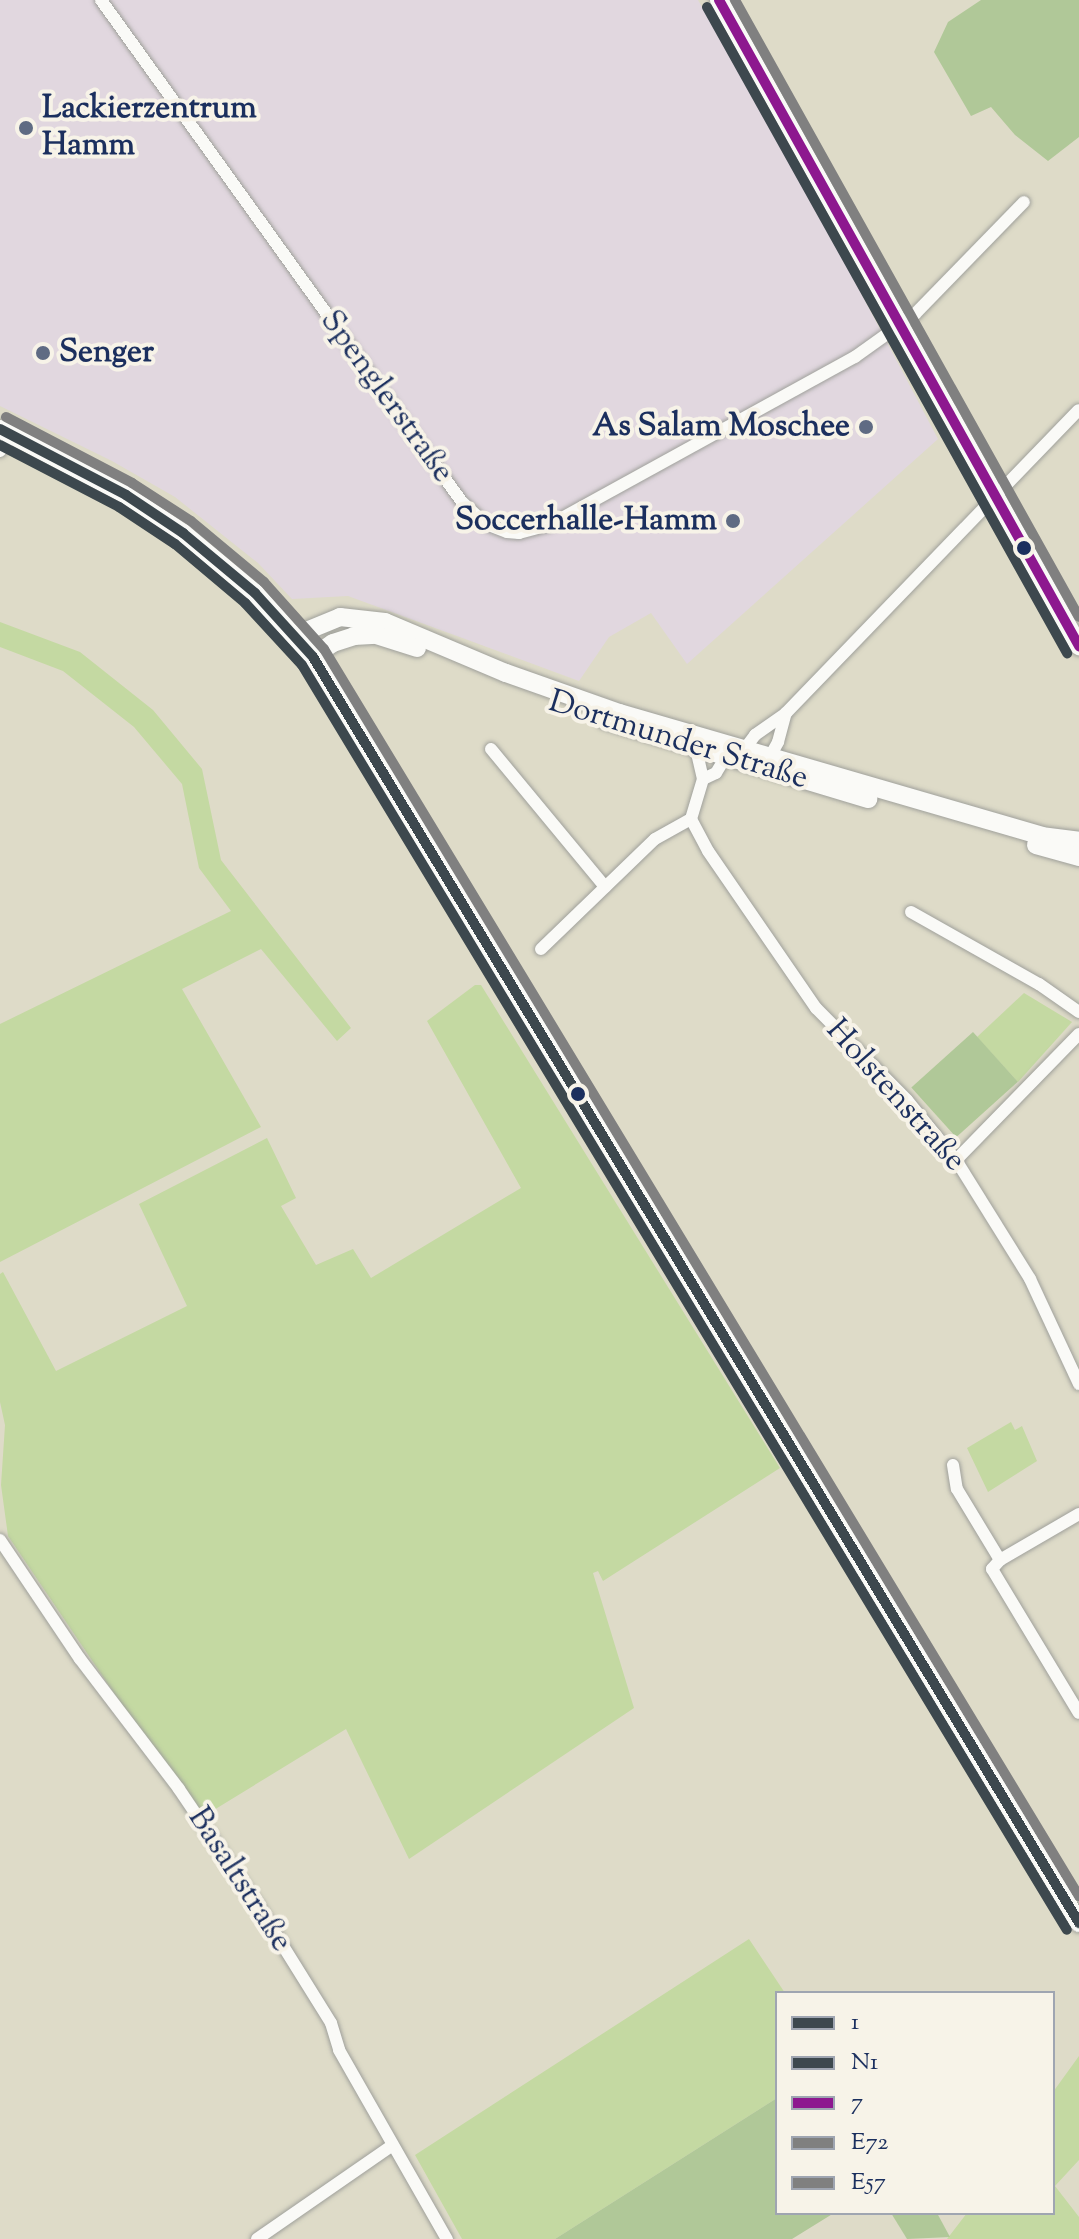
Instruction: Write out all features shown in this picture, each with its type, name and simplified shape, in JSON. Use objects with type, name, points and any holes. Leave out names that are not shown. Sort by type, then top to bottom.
[{"type":"main road","points":[[719,0],[1079,646]]},
{"type":"main road","points":[[6,432],[126,495],[183,533],[255,593],[313,657],[1079,1923]]},
{"type":"main road","name":"Dortmunder Straße","points":[[294,636],[340,617],[385,622],[506,673],[735,756]]},
{"type":"main road","name":"Dortmunder Straße","points":[[313,657],[333,643],[354,636],[389,638],[529,694],[696,748],[766,763],[1041,836],[1079,841]]},
{"type":"main road","name":"Dortmunder Straße","points":[[766,763],[1079,857]]},
{"type":"street","name":"Spenglerstraße","points":[[101,0],[462,502],[472,514],[497,529],[519,533],[549,525],[855,357],[901,326],[1024,202]]},
{"type":"street","points":[[703,779],[716,773],[786,713],[1079,410]]},
{"type":"street","points":[[0,451],[6,432]]},
{"type":"street","points":[[766,763],[786,713]]},
{"type":"street","points":[[541,949],[655,839],[691,819],[703,779],[696,748]]},
{"type":"street","points":[[491,749],[605,887]]},
{"type":"street","name":"Holstenstraße","points":[[691,819],[708,851],[816,1008],[907,1100],[956,1160],[1030,1279],[1079,1384]]},
{"type":"street","points":[[911,912],[1039,984],[1079,1012]]},
{"type":"street","points":[[956,1160],[1079,1034]]},
{"type":"street","points":[[953,1465],[957,1489],[1000,1560]]},
{"type":"street","points":[[1078,1532],[1075,1516],[1000,1560],[992,1569],[1079,1713]]},
{"type":"street","name":"Basaltstraße","points":[[0,1540],[80,1659],[179,1789],[257,1904],[331,2023],[339,2050],[447,2239]]},
{"type":"street","points":[[257,2239],[393,2145]]},
{"type":"shaded area","points":[[0,0],[698,0],[826,227],[938,439],[687,664],[651,613],[609,637],[579,681],[348,596],[292,599],[258,563],[175,497],[112,461],[0,406]]},
{"type":"green space","points":[[981,0],[1079,0],[1079,137],[1048,161],[1015,135],[991,107],[971,116],[934,52],[948,22]]},
{"type":"green space","points":[[0,622],[80,652],[153,710],[202,769],[221,860],[351,1028],[337,1041],[261,949],[182,989],[261,1127],[0,1262],[0,1024],[231,911],[199,868],[182,784],[134,727],[63,671],[0,647]]},
{"type":"green space","points":[[475,985],[481,985],[780,1468],[603,1581],[598,1571],[593,1573],[634,1708],[409,1859],[346,1729],[204,1816],[120,1702],[8,1536],[1,1485],[5,1425],[0,1402],[0,1274],[3,1272],[56,1371],[187,1306],[139,1204],[267,1138],[296,1198],[281,1206],[316,1265],[353,1249],[371,1278],[521,1188],[427,1021]]},
{"type":"green space","points":[[1024,993],[1072,1022],[1018,1082],[977,1037]]},
{"type":"green space","points":[[973,1032],[1018,1082],[956,1137],[911,1088]]},
{"type":"green space","points":[[1011,1422],[1015,1430],[1022,1426],[1037,1461],[988,1492],[967,1448]]},
{"type":"green space","points":[[749,1939],[784,1991],[775,1991],[775,2099],[555,2239],[462,2239],[415,2155]]},
{"type":"green space","points":[[1079,2056],[1079,2160],[1055,2186],[1055,2089]]},
{"type":"green space","points":[[775,2099],[775,2215],[831,2215],[792,2239],[555,2239]]},
{"type":"green space","points":[[1055,2186],[1079,2217],[1079,2239],[947,2239],[965,2215],[1055,2215]]},
{"type":"green space","points":[[892,2215],[938,2215],[950,2237],[907,2239]]},
{"type":"transit line","name":"7","points":[[719,0],[1079,646]]},
{"type":"transit line","name":"E57","points":[[735,0],[1079,617]]},
{"type":"transit line","name":"N1","points":[[707,7],[1067,653]]},
{"type":"transit line","name":"E72","points":[[6,417],[132,483],[191,521],[264,582],[324,649],[1079,1896]]},
{"type":"transit line","name":"1","points":[[0,429],[126,495],[183,533],[255,593],[313,657],[1079,1923]]},
{"type":"transit line","name":"N1","points":[[0,445],[119,507],[175,544],[245,603],[302,665],[1067,1930]]},
{"type":"place","name":"Lackierzentrum Hamm","points":[[26,128]]},
{"type":"place","name":"Senger","points":[[43,353]]},
{"type":"place","name":"As Salam Moschee","points":[[866,427]]},
{"type":"place","name":"Soccerhalle-Hamm","points":[[733,521]]}]
